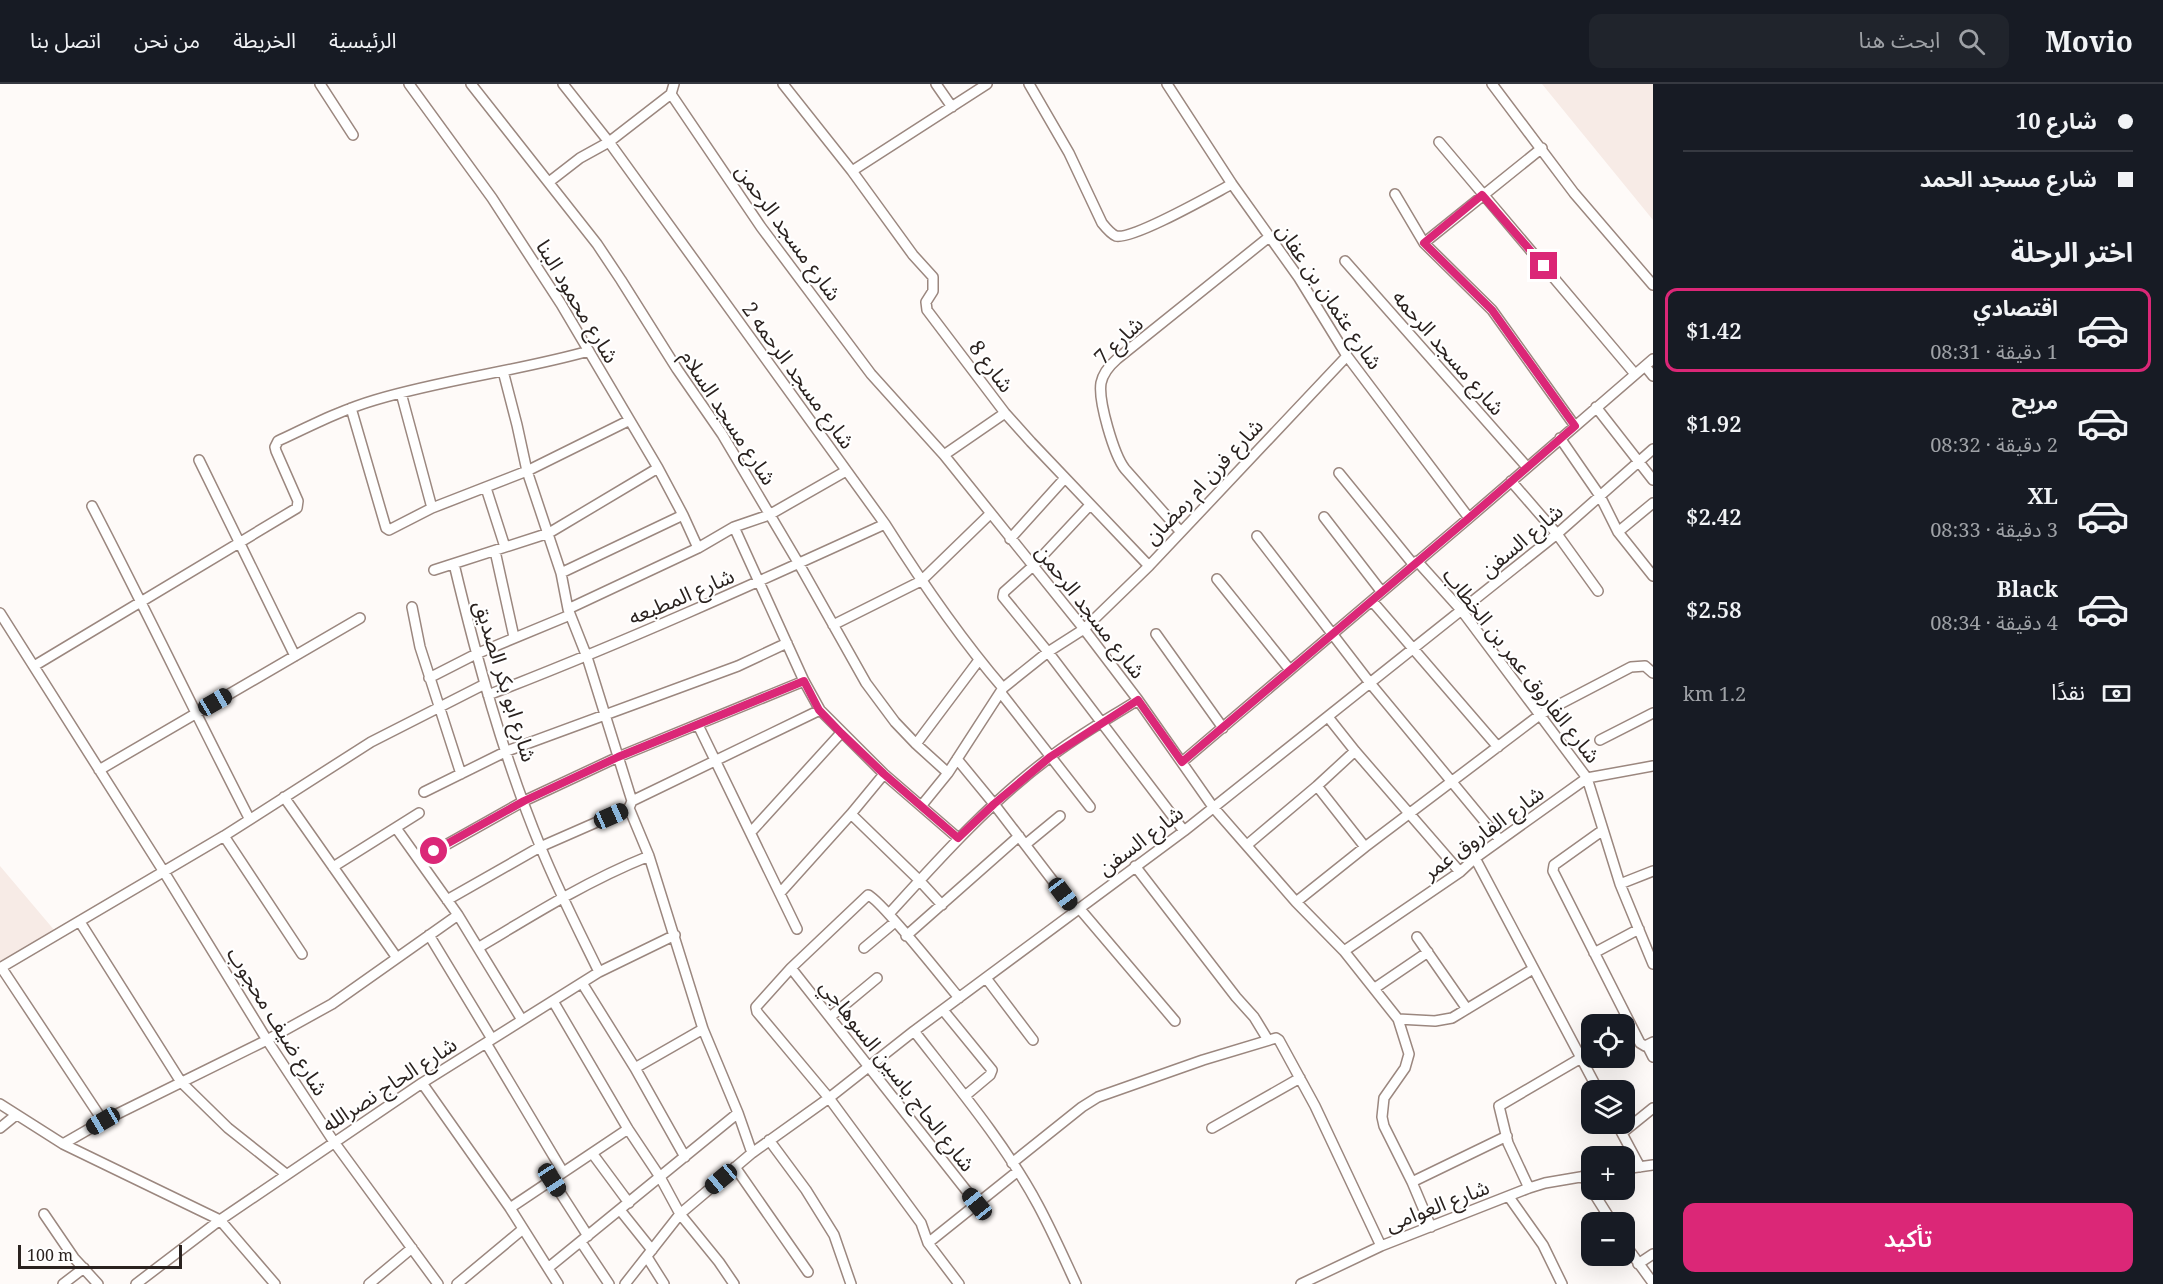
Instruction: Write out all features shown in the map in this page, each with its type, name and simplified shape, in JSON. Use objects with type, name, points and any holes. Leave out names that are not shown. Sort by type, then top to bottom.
[{"type":"street","points":[[320,84],[353,135]]},
{"type":"street","name":"شارع محمود البنا","points":[[409,84],[495,203],[556,295],[628,421],[658,468],[698,548]]},
{"type":"street","name":"شارع مسجد السلام","points":[[471,84],[597,244],[621,280],[677,369],[722,434],[866,683],[916,744],[948,773]]},
{"type":"street","name":"شارع مسجد الرحمه 2","points":[[563,84],[609,142],[885,524],[921,580],[979,660],[1090,807]]},
{"type":"street","name":"شارع 8","points":[[783,84],[852,171],[913,255],[933,277],[935,283],[926,302],[927,310],[1005,413],[1149,566]]},
{"type":"street","points":[[936,84],[952,107]]},
{"type":"street","points":[[852,171],[987,84]]},
{"type":"street","points":[[1029,84],[1069,153],[1102,224],[1117,236],[1152,225],[1232,184]]},
{"type":"street","points":[[1492,84],[1574,193],[1653,285]]},
{"type":"street","name":"شارع عثمان بن عفان","points":[[1168,86],[1232,184],[1299,278],[1347,356],[1469,518]]},
{"type":"street","points":[[549,182],[580,158],[609,142],[673,87]]},
{"type":"street","name":"شارع مسجد الرحمن","points":[[673,87],[761,226],[871,374],[944,455],[1084,629],[1214,807],[1296,902],[1344,951],[1398,1019],[1409,1054],[1405,1068],[1384,1098],[1382,1117],[1384,1126],[1431,1227]]},
{"type":"street","points":[[1439,142],[1635,374]]},
{"type":"street","points":[[1424,243],[1542,148]]},
{"type":"street","points":[[1395,194],[1424,243],[1492,310],[1575,426]]},
{"type":"street","name":"شارع 7","points":[[1180,531],[1118,458],[1101,398],[1101,382],[1107,369],[1117,359],[1269,237]]},
{"type":"street","name":"شارع مسجد الرحمه","points":[[1345,261],[1527,467]]},
{"type":"street","points":[[34,666],[297,508],[298,501],[276,451],[276,443],[351,408],[401,393],[536,365],[589,351]]},
{"type":"street","name":"شارع فرن ام رمضان","points":[[921,806],[948,773],[1002,691],[1048,652],[1084,629],[1149,566],[1347,356]]},
{"type":"street","points":[[1182,762],[1653,359]]},
{"type":"street","points":[[1645,366],[1653,376]]},
{"type":"street","points":[[503,371],[518,425],[527,471],[561,573],[569,612],[587,657],[703,1029],[752,1153]]},
{"type":"street","points":[[401,393],[432,508]]},
{"type":"street","points":[[1596,407],[1653,480]]},
{"type":"street","points":[[351,408],[387,530],[392,530],[432,508],[527,471],[628,421]]},
{"type":"street","points":[[944,455],[1005,413]]},
{"type":"street","points":[[1560,438],[1600,496],[1618,532],[1653,576]]},
{"type":"street","name":"شارع السفن","points":[[625,1284],[680,1214],[752,1153],[829,1098],[914,1031],[1184,831],[1557,534],[1653,449]]},
{"type":"street","points":[[199,460],[295,656]]},
{"type":"street","points":[[434,570],[549,533],[658,468]]},
{"type":"street","points":[[429,678],[569,612],[698,548],[734,527],[769,514],[846,471]]},
{"type":"street","points":[[1339,473],[1415,563]]},
{"type":"street","points":[[1010,539],[1065,478]]},
{"type":"street","points":[[1511,481],[1557,534],[1598,591]]},
{"type":"street","points":[[486,488],[500,549],[514,637]]},
{"type":"street","points":[[1618,532],[1653,503]]},
{"type":"street","points":[[1090,505],[1033,566],[1004,592],[1003,597],[1048,652],[1184,831]]},
{"type":"street","points":[[92,506],[142,601],[195,713],[249,818]]},
{"type":"street","points":[[561,573],[683,514]]},
{"type":"street","points":[[833,625],[921,580],[990,514]]},
{"type":"street","points":[[1324,517],[1382,591]]},
{"type":"street","name":"شارع المطبعه","points":[[489,695],[587,657],[760,582],[885,524]]},
{"type":"street","points":[[734,527],[819,710],[884,774],[958,838]]},
{"type":"street","points":[[1257,536],[1370,683],[1500,840]]},
{"type":"street","name":"شارع الفاروق عمر بن الخطاب","points":[[1415,563],[1462,610],[1587,778],[1620,884],[1640,929],[1649,942],[1653,964]]},
{"type":"street","name":"شارع ابو بكر الصديق","points":[[454,564],[485,684],[540,847],[599,972]]},
{"type":"street","points":[[1217,579],[1290,670]]},
{"type":"street","points":[[1372,601],[1498,747]]},
{"type":"street","points":[[412,607],[429,678],[461,774]]},
{"type":"street","name":"شارع ضيف محجوب","points":[[0,613],[267,1040],[334,1142],[438,1284]]},
{"type":"street","points":[[99,770],[360,618]]},
{"type":"street","points":[[1156,634],[1223,728]]},
{"type":"street","points":[[424,792],[507,751],[605,717],[749,662],[787,643]]},
{"type":"street","points":[[916,744],[979,660]]},
{"type":"street","points":[[1296,902],[1409,813],[1541,714],[1631,667],[1645,666],[1653,673]]},
{"type":"street","points":[[419,860],[524,801],[618,757],[804,681]]},
{"type":"street","points":[[103,1121],[1,968],[224,836],[389,731],[485,684]]},
{"type":"street","points":[[864,948],[892,918],[920,880],[958,838],[994,804],[1050,757],[1138,700]]},
{"type":"street","points":[[447,900],[540,847],[819,710]]},
{"type":"street","points":[[1600,740],[1653,713]]},
{"type":"street","points":[[1328,717],[1460,872]]},
{"type":"street","points":[[698,725],[797,929]]},
{"type":"street","points":[[751,832],[841,733]]},
{"type":"street","points":[[1247,844],[1355,751]]},
{"type":"street","points":[[957,759],[1078,909],[1175,1021]]},
{"type":"street","name":"شارع الفاروق عمر","points":[[1344,951],[1460,872],[1475,858],[1587,778],[1653,766]]},
{"type":"street","points":[[780,893],[884,774]]},
{"type":"street","points":[[1317,786],[1365,847]]},
{"type":"street","points":[[284,797],[397,958]]},
{"type":"street","points":[[333,867],[419,813]]},
{"type":"street","points":[[851,814],[920,880],[942,905]]},
{"type":"street","points":[[906,936],[1023,840],[1060,816]]},
{"type":"street","points":[[396,828],[458,915],[522,1020]]},
{"type":"street","points":[[1603,830],[1552,868],[1640,1043],[1650,1044],[1653,1057]]},
{"type":"street","points":[[224,836],[302,954]]},
{"type":"street","points":[[478,948],[562,897],[610,872],[650,856]]},
{"type":"street","points":[[1475,858],[1581,1058],[1499,1106],[1498,1110],[1507,1136],[1529,1188]]},
{"type":"street","points":[[1136,866],[1236,998],[1254,1017],[1268,1040]]},
{"type":"street","points":[[1620,884],[1653,871]]},
{"type":"street","points":[[959,998],[892,918],[872,896],[868,895],[791,968],[757,1005],[756,1009],[829,1098],[921,1223],[928,1243],[959,1284]]},
{"type":"street","points":[[63,1144],[103,1121],[267,1040],[333,1004],[458,915]]},
{"type":"street","points":[[80,922],[181,1082],[228,1128],[286,1174]]},
{"type":"street","points":[[1594,953],[1640,929]]},
{"type":"street","points":[[429,935],[563,1172]]},
{"type":"street","name":"شارع الحاج نصرالله","points":[[136,1284],[220,1220],[422,1083],[599,972],[675,935]]},
{"type":"street","points":[[1417,937],[1467,1009]]},
{"type":"street","points":[[1375,988],[1428,952]]},
{"type":"street","name":"شارع الحاج ياسين السوهاجي","points":[[791,968],[977,1204]]},
{"type":"street","points":[[1398,1019],[1442,1020],[1452,1018],[1533,969]]},
{"type":"street","points":[[830,1017],[876,978]]},
{"type":"street","points":[[986,978],[1033,1040]]},
{"type":"street","points":[[582,983],[685,1156]]},
{"type":"street","points":[[553,1001],[680,1214],[734,1284]]},
{"type":"street","points":[[943,1010],[992,1070],[990,1075],[965,1096]]},
{"type":"street","points":[[634,1068],[703,1029]]},
{"type":"street","points":[[914,1031],[965,1096],[1015,1167],[1038,1204],[1076,1284]]},
{"type":"street","points":[[928,1243],[977,1204],[1089,1101],[1114,1090],[1276,1038],[1300,1078],[1381,1246]]},
{"type":"street","points":[[1212,1128],[1300,1078]]},
{"type":"street","points":[[422,1083],[510,1208],[558,1284]]},
{"type":"street","points":[[0,1104],[63,1144],[220,1220],[275,1284]]},
{"type":"street","points":[[1635,1123],[1653,1108]]},
{"type":"street","points":[[548,1268],[738,1113]]},
{"type":"street","points":[[0,1128],[16,1115]]},
{"type":"street","points":[[510,1208],[628,1129]]},
{"type":"street","points":[[1623,1134],[1640,1167]]},
{"type":"street","points":[[1412,1182],[1507,1136]]},
{"type":"street","points":[[769,1140],[806,1190],[834,1235],[851,1284]]},
{"type":"street","points":[[592,1153],[629,1203]]},
{"type":"street","points":[[1635,1168],[1653,1165]]},
{"type":"street","points":[[735,1167],[808,1272]]},
{"type":"street","name":"شارع العوامى","points":[[1300,1284],[1381,1246],[1529,1188],[1581,1177]]},
{"type":"street","points":[[552,1180],[609,1284]]},
{"type":"street","points":[[1509,1197],[1543,1245],[1563,1284]]},
{"type":"street","points":[[620,1210],[650,1254],[664,1284]]},
{"type":"street","points":[[44,1214],[74,1258],[98,1284]]},
{"type":"street","points":[[457,1284],[523,1229]]},
{"type":"street","points":[[369,1284],[412,1248]]},
{"type":"street","points":[[1638,1264],[1653,1254]]},
{"type":"street","points":[[1635,1260],[1653,1283]]},
{"type":"street","points":[[63,1284],[84,1268]]},
{"type":"shaded area","points":[[1542,84],[1653,84],[1653,220]]},
{"type":"shaded area","points":[[0,866],[55,931],[0,964]]},
{"type":"route","points":[[434,851],[524,801],[618,757],[804,681],[819,710],[841,733],[958,838],[1050,757],[1138,700],[1182,762],[1575,426],[1492,310],[1424,243],[1482,195],[1544,266]]}]
